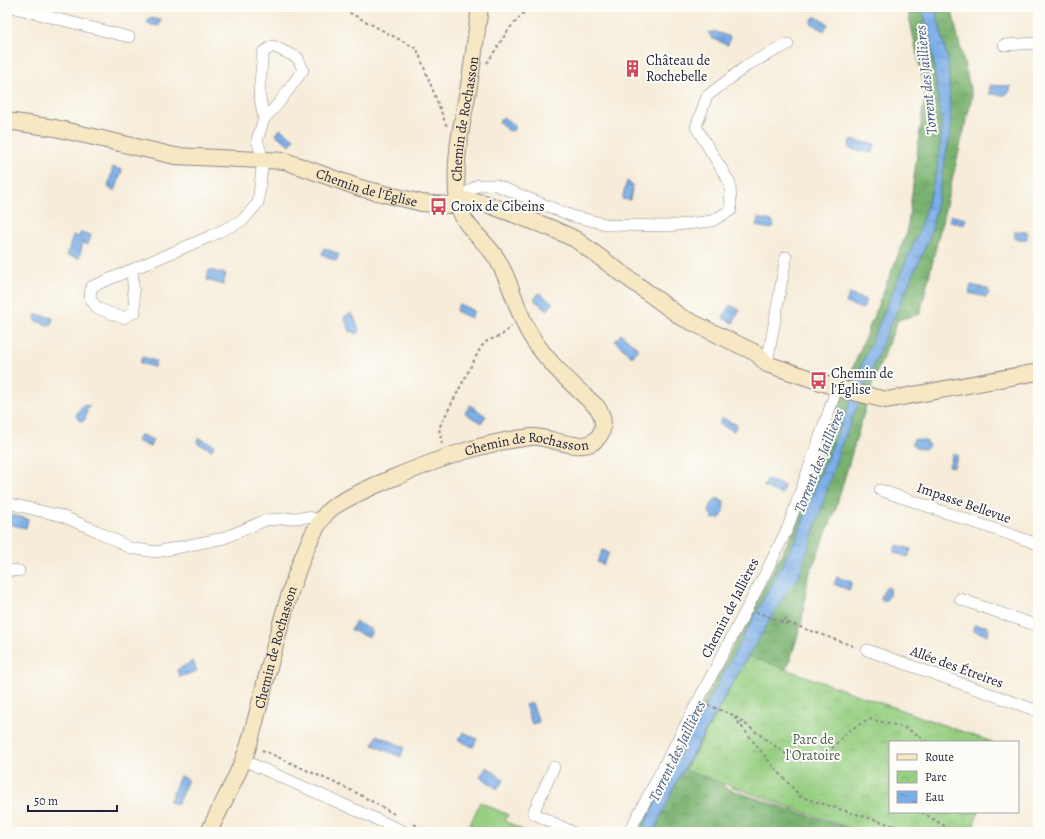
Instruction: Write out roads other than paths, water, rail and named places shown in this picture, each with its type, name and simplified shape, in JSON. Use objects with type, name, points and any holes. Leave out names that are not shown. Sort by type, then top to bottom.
[{"type":"street","points":[[11,7],[129,37]]},
{"type":"street","name":"Chemin de Rochasson","points":[[209,832],[249,744],[295,578],[320,520],[333,507],[378,484],[444,457],[493,443],[533,437],[555,443],[576,445],[592,442],[600,434],[604,424],[602,415],[597,407],[553,366],[529,333],[521,316],[510,284],[497,258],[485,242],[462,217],[458,200],[457,163],[460,133],[480,7]]},
{"type":"street","points":[[1004,45],[1038,43]]},
{"type":"street","points":[[458,200],[478,185],[496,185],[572,216],[610,225],[668,226],[712,221],[731,210],[730,183],[696,127],[707,96],[749,64],[788,44]]},
{"type":"street","points":[[132,270],[135,312],[123,318],[97,308],[90,298],[91,287],[211,236],[243,220],[258,203],[263,159],[257,140],[264,118],[278,104],[303,70],[298,58],[273,46],[263,52],[259,93],[264,118]]},
{"type":"street","name":"Chemin de l'Église","points":[[7,121],[55,128],[175,156],[284,161],[360,188],[438,206],[449,205],[458,200],[466,200],[484,204],[551,228],[575,239],[681,317],[756,353],[767,364],[840,389],[886,400],[1038,372]]},
{"type":"street","points":[[767,364],[786,257]]},
{"type":"street","name":"Chemin de Jallières","points":[[629,832],[788,527],[840,389]]},
{"type":"street","name":"Impasse Bellevue","points":[[880,490],[1038,544]]},
{"type":"street","points":[[7,503],[62,516],[97,530],[130,548],[156,552],[224,538],[266,520],[308,517],[320,520]]},
{"type":"street","points":[[7,570],[19,571]]},
{"type":"street","points":[[960,599],[1038,626]]},
{"type":"street","name":"Allée des Étreires","points":[[867,650],[1038,711]]},
{"type":"street","points":[[243,760],[407,827]]},
{"type":"street","points":[[554,767],[533,813],[572,832]]},
{"type":"water","points":[[922,7],[935,7],[948,61],[951,129],[929,239],[887,332],[839,451],[812,538],[797,580],[790,587],[748,656],[676,783],[654,832],[641,832],[678,758],[797,537],[816,484],[848,408],[859,371],[919,231],[937,172],[942,126],[931,44]]},
{"type":"water","points":[[816,17],[828,24],[824,31],[812,24],[811,22],[813,18]]},
{"type":"water","points":[[149,18],[161,20],[159,26],[147,24]]},
{"type":"water","points":[[713,31],[730,37],[728,45],[711,38],[708,33],[713,33]]},
{"type":"water","points":[[990,85],[1010,86],[1010,91],[1005,95],[989,94]]},
{"type":"water","points":[[503,117],[514,125],[514,130],[509,131],[499,122]]},
{"type":"water","points":[[280,129],[294,139],[290,145],[276,135]]},
{"type":"water","points":[[850,140],[875,144],[873,153],[849,149]]},
{"type":"water","points":[[113,167],[122,170],[116,189],[113,191],[108,187]]},
{"type":"water","points":[[627,181],[633,185],[630,200],[622,199]]},
{"type":"water","points":[[951,215],[966,219],[964,225],[949,221]]},
{"type":"water","points":[[758,218],[772,221],[774,226],[771,229],[756,226]]},
{"type":"water","points":[[1015,231],[1027,232],[1027,239],[1015,239]]},
{"type":"water","points":[[81,232],[91,235],[88,245],[83,243],[79,258],[67,255],[73,235],[79,237]]},
{"type":"water","points":[[324,248],[339,254],[336,261],[322,254]]},
{"type":"water","points":[[209,270],[226,274],[223,285],[207,280]]},
{"type":"water","points":[[971,285],[988,289],[989,294],[986,297],[969,293]]},
{"type":"water","points":[[539,293],[553,303],[548,310],[534,300]]},
{"type":"water","points":[[849,294],[866,300],[863,309],[846,303]]},
{"type":"water","points":[[459,304],[474,311],[471,318],[456,311]]},
{"type":"water","points":[[730,305],[740,310],[733,323],[723,318]]},
{"type":"water","points":[[352,313],[360,332],[356,334],[354,331],[351,333],[344,317]]},
{"type":"water","points":[[38,314],[53,318],[51,326],[36,321],[35,316]]},
{"type":"water","points":[[621,334],[639,349],[632,357],[615,341]]},
{"type":"water","points":[[142,357],[156,361],[154,367],[140,363]]},
{"type":"water","points":[[83,405],[90,406],[87,410],[85,420],[80,421],[76,415]]},
{"type":"water","points":[[470,405],[486,416],[481,423],[465,413]]},
{"type":"water","points":[[722,418],[737,425],[734,431],[719,424]]},
{"type":"water","points":[[140,434],[153,440],[150,447],[137,441]]},
{"type":"water","points":[[199,438],[214,445],[212,450],[197,443]]},
{"type":"water","points":[[914,439],[926,441],[929,446],[925,449],[916,448],[912,443]]},
{"type":"water","points":[[953,453],[958,455],[954,467],[949,466]]},
{"type":"water","points":[[767,479],[784,486],[781,494],[764,487]]},
{"type":"water","points":[[717,498],[724,502],[723,514],[720,518],[713,519],[709,512],[711,505]]},
{"type":"water","points":[[8,514],[28,519],[26,528],[7,524]]},
{"type":"water","points":[[897,545],[911,549],[908,557],[895,553],[895,547]]},
{"type":"water","points":[[603,550],[609,553],[603,565],[597,562]]},
{"type":"water","points":[[837,577],[852,582],[849,590],[834,584]]},
{"type":"water","points":[[886,587],[890,588],[890,592],[883,602],[881,597]]},
{"type":"water","points":[[355,622],[371,629],[371,634],[368,637],[351,630]]},
{"type":"water","points":[[974,625],[987,626],[989,630],[987,635],[974,631]]},
{"type":"water","points":[[193,661],[197,671],[180,677],[177,670]]},
{"type":"water","points":[[532,703],[539,722],[532,724],[525,705]]},
{"type":"water","points":[[463,732],[477,739],[473,747],[458,740]]},
{"type":"water","points":[[377,735],[404,747],[401,757],[373,745]]},
{"type":"water","points":[[487,767],[504,780],[497,789],[480,776]]},
{"type":"water","points":[[180,776],[188,779],[177,805],[169,802]]},
{"type":"place","name":"Château de Rochebelle","points":[[633,68]]},
{"type":"place","name":"Croix de Cibeins","points":[[438,206]]},
{"type":"place","name":"Chemin de l'Église","points":[[818,381]]},
{"type":"water label","name":"Torrent des Jaillières","points":[[926,80]]},
{"type":"water label","name":"Torrent des Jaillières","points":[[819,461]]},
{"type":"water label","name":"Torrent des Jaillières","points":[[677,751]]},
{"type":"park label","name":"Parc de l'Oratoire","points":[[813,748]]}]
